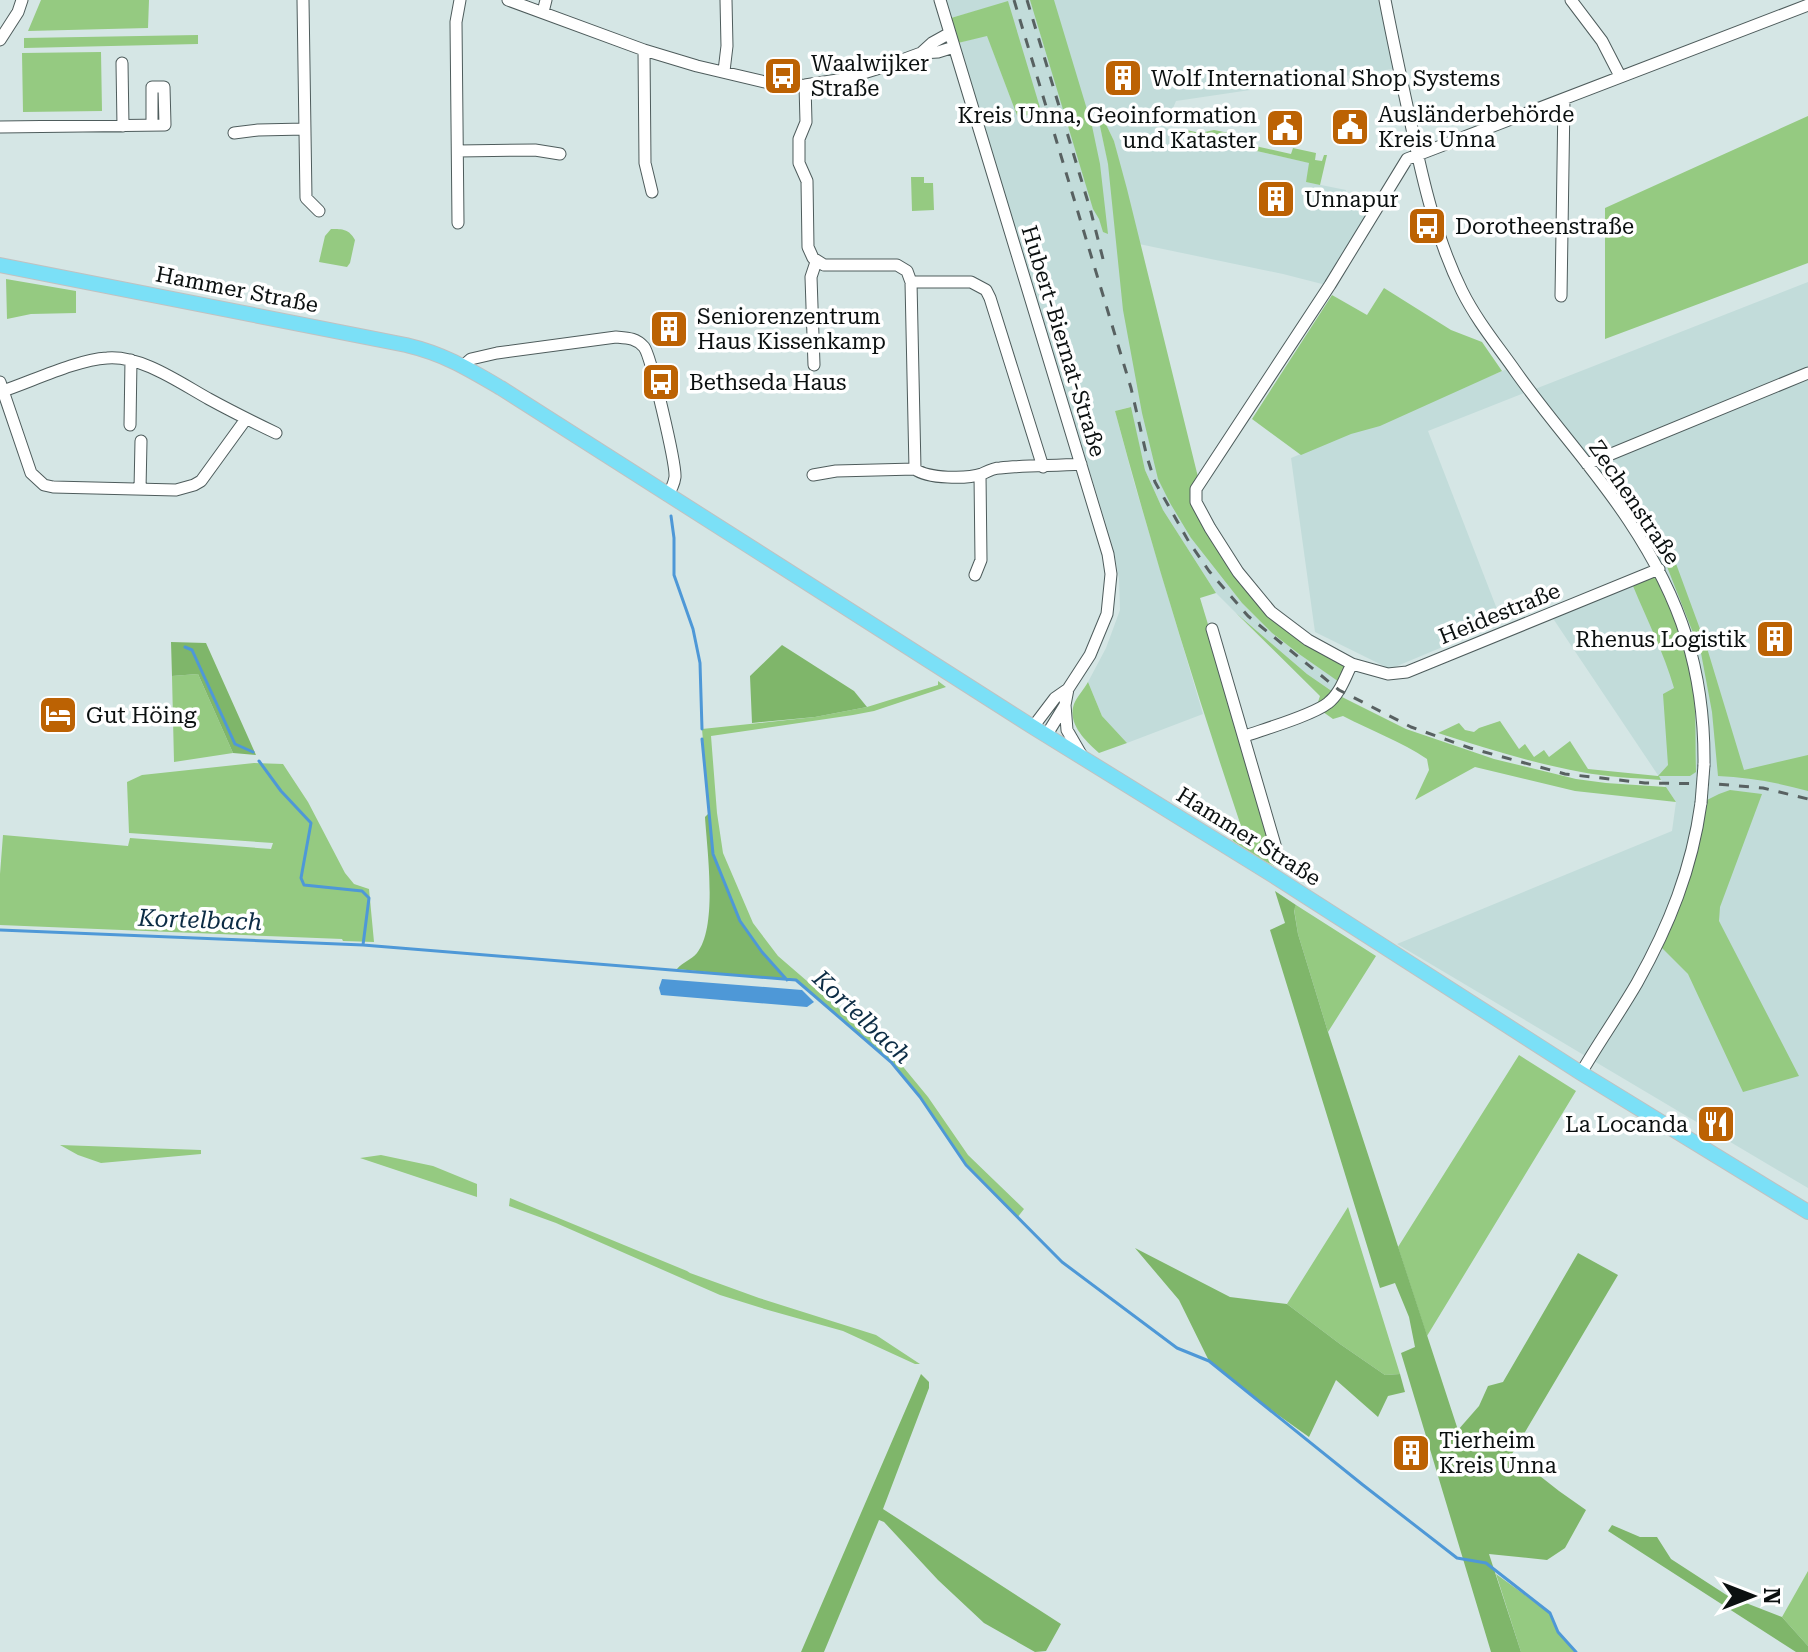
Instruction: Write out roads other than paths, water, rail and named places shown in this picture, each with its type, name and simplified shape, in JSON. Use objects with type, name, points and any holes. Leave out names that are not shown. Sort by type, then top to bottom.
[{"type":"main road","name":"Hammer Straße","points":[[0,265],[406,345],[464,365],[1046,736],[1808,1212]]},
{"type":"street","points":[[0,40],[22,0]]},
{"type":"street","points":[[303,0],[306,198],[319,211]]},
{"type":"street","points":[[458,223],[456,22],[460,0]]},
{"type":"street","points":[[508,0],[545,6],[644,50],[774,85],[805,85],[859,75],[921,53],[954,47]]},
{"type":"street","points":[[724,71],[726,0]]},
{"type":"street","name":"Hubert-Biernat-Straße","points":[[940,0],[1108,554],[1111,574],[1107,614],[1100,632],[1090,655],[1068,689],[1065,705],[1046,736]]},
{"type":"street","name":"Zechenstraße","points":[[1385,0],[1417,154],[1435,224],[1449,263],[1463,293],[1495,345],[1627,517],[1659,569],[1684,628],[1697,672],[1703,713],[1704,765],[1694,845],[1672,915],[1636,985],[1581,1073]]},
{"type":"street","points":[[1571,0],[1602,41],[1620,76]]},
{"type":"street","points":[[1245,736],[1319,709],[1330,702],[1352,664],[1308,640],[1271,612],[1238,572],[1210,528],[1196,502],[1196,489],[1330,285],[1407,159],[1808,5]]},
{"type":"street","points":[[921,53],[950,33]]},
{"type":"street","points":[[644,50],[645,163],[652,192]]},
{"type":"street","points":[[122,63],[123,126]]},
{"type":"street","points":[[805,85],[806,122],[799,139],[799,163],[807,181],[808,247],[816,262],[824,265],[897,265],[907,271],[911,282],[915,469]]},
{"type":"street","points":[[1561,296],[1564,100]]},
{"type":"street","points":[[3,127],[152,125]]},
{"type":"street","points":[[234,133],[305,129]]},
{"type":"street","points":[[458,151],[535,150],[560,154]]},
{"type":"street","points":[[814,365],[811,277],[816,262]]},
{"type":"street","points":[[911,282],[971,282],[986,290],[1043,467]]},
{"type":"street","points":[[464,365],[471,359],[497,353],[616,337],[634,338],[646,349],[667,433],[675,478],[667,495]]},
{"type":"street","points":[[246,419],[201,481],[194,485],[176,490],[53,487],[36,480],[31,473],[1,388],[97,359],[111,357],[131,360],[276,433]]},
{"type":"street","points":[[130,425],[131,360]]},
{"type":"street","points":[[1587,464],[1808,373]]},
{"type":"street","points":[[140,489],[141,441]]},
{"type":"street","points":[[813,475],[836,471],[915,469],[939,477],[980,475],[996,468],[1081,464]]},
{"type":"street","points":[[975,575],[981,560],[980,475]]},
{"type":"street","name":"Heidestraße","points":[[1352,664],[1388,674],[1407,672],[1659,569]]},
{"type":"street","points":[[1212,629],[1278,855]]},
{"type":"street","name":"Hubert-Biernat-Straße","points":[[1033,727],[1055,698],[1068,689]]},
{"type":"street","points":[[1065,705],[1067,730],[1083,758]]},
{"type":"water","points":[[662,979],[802,990],[814,1002],[807,1007],[661,995],[659,988]]},
{"type":"waterway","points":[[671,516],[674,575],[693,629],[700,663],[702,729]]},
{"type":"waterway","points":[[185,647],[192,650],[235,744],[253,752]]},
{"type":"waterway","points":[[702,739],[713,854],[740,921],[787,980]]},
{"type":"waterway","points":[[259,761],[281,791],[311,823],[301,878],[304,885],[362,891],[369,898],[363,945]]},
{"type":"waterway","name":"Kortelbach","points":[[0,930],[363,945],[796,980],[891,1062],[920,1097],[966,1165],[1062,1262],[1177,1348],[1209,1361],[1457,1558],[1486,1563],[1550,1613],[1558,1632],[1576,1652]]},
{"type":"railway","points":[[1014,0],[1131,388],[1155,482],[1209,571],[1248,616],[1339,690],[1411,727],[1470,748],[1565,774],[1645,783],[1763,788],[1808,799]]},
{"type":"railway","points":[[1027,0],[1103,259]]},
{"type":"place","name":"Waalwijker Straße","points":[[783,76]]},
{"type":"place","name":"Wolf International Shop Systems","points":[[1123,78]]},
{"type":"place","name":"Ausländerbehörde Kreis Unna","points":[[1350,127]]},
{"type":"place","name":"Kreis Unna, Geoinformation und Kataster","points":[[1285,128]]},
{"type":"place","name":"Unnapur","points":[[1276,199]]},
{"type":"place","name":"Dorotheenstraße","points":[[1427,226]]},
{"type":"place","name":"Seniorenzentrum Haus Kissenkamp","points":[[669,329]]},
{"type":"place","name":"Bethseda Haus","points":[[661,382]]},
{"type":"place","name":"Rhenus Logistik","points":[[1775,639]]},
{"type":"place","name":"Gut Höing","points":[[58,715]]},
{"type":"place","name":"La Locanda","points":[[1716,1124]]},
{"type":"place","name":"Tierheim Kreis Unna","points":[[1411,1453]]}]
